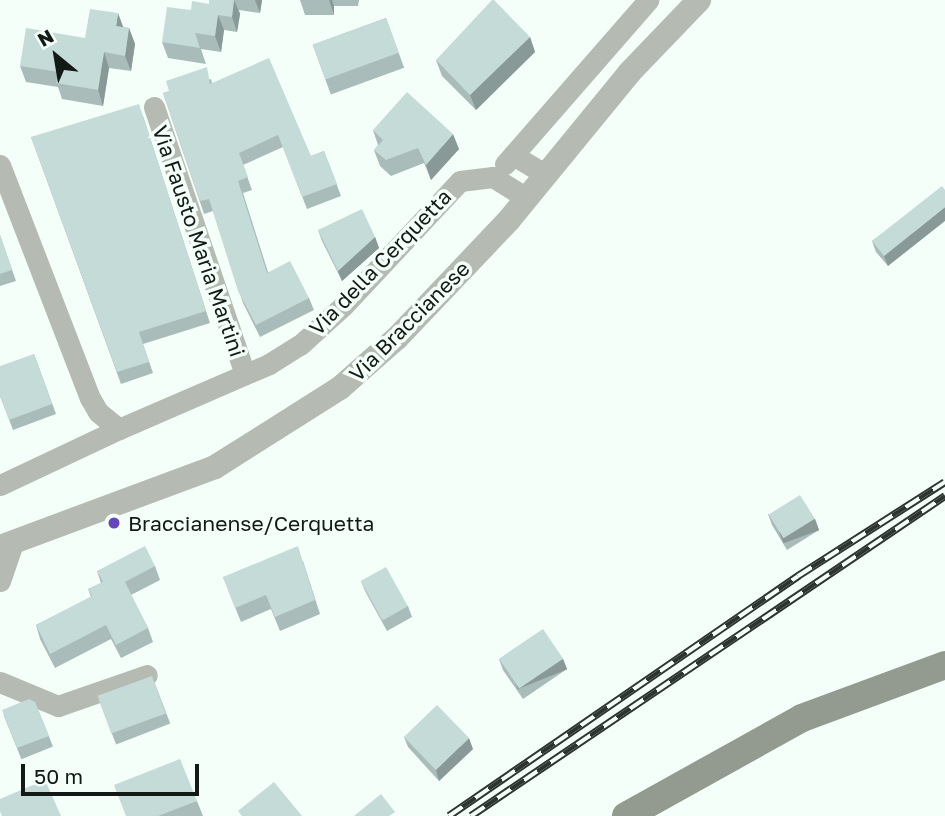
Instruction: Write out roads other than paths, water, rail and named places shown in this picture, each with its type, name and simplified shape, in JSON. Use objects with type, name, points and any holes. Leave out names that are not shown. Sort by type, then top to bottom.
[{"type":"main road","points":[[626,816],[802,719],[945,665]]},
{"type":"street","points":[[527,198],[493,177],[648,0]]},
{"type":"street","name":"Via Braccianese","points":[[6,545],[215,467],[299,417],[397,338],[527,198],[630,72],[699,0]]},
{"type":"street","name":"Via Fausto Maria Martini","points":[[154,107],[245,374]]},
{"type":"street","points":[[513,155],[546,175]]},
{"type":"street","points":[[0,165],[90,398],[98,412],[119,429]]},
{"type":"street","name":"Via della Cerquetta","points":[[0,485],[285,355],[322,325],[449,189],[465,178],[493,177]]},
{"type":"street","points":[[0,581],[6,545]]},
{"type":"street","points":[[0,682],[58,706],[147,675]]},
{"type":"railway","points":[[449,816],[798,576],[945,482]]},
{"type":"railway","points":[[471,816],[945,496]]},
{"type":"place","name":"Braccianense/Cerquetta","points":[[114,523]]}]
